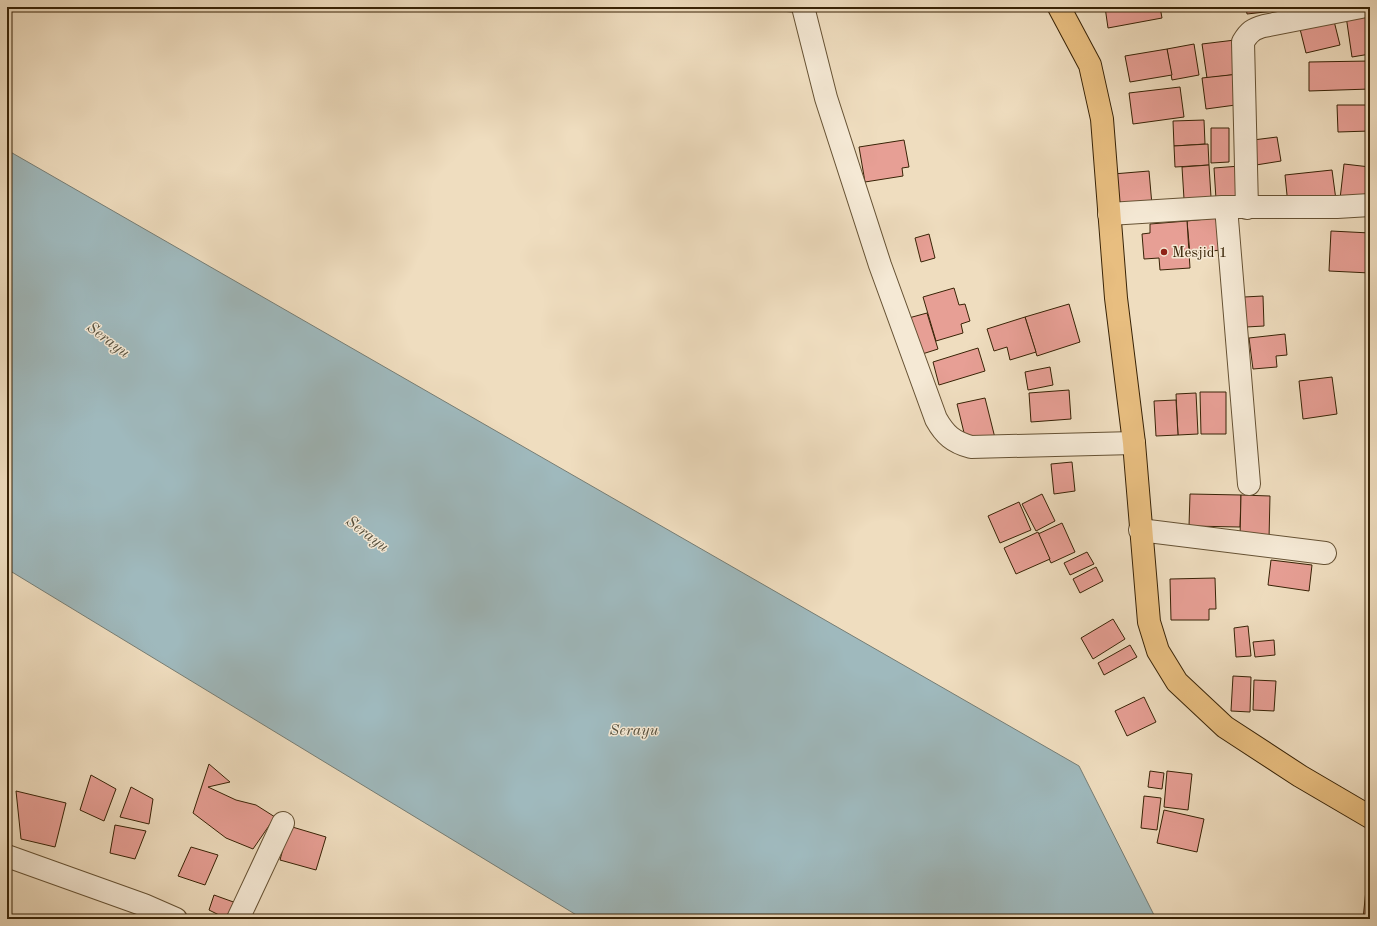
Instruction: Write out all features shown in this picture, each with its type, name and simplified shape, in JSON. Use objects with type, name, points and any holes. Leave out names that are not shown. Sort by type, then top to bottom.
[{"type":"main road","points":[[1059,7],[1090,65],[1102,118],[1116,298],[1134,443],[1140,530],[1149,622],[1158,652],[1177,682],[1225,727],[1300,776],[1370,817]]},
{"type":"street","points":[[803,7],[826,98],[880,266],[936,419],[944,433],[957,443],[971,447],[1134,443]]},
{"type":"street","points":[[1249,484],[1237,207],[1243,42],[1251,30],[1264,26],[1362,7]]},
{"type":"street","points":[[1109,214],[1237,207],[1337,207],[1370,205]]},
{"type":"street","points":[[1140,530],[1325,553]]},
{"type":"street","points":[[238,919],[283,823]]},
{"type":"street","points":[[7,856],[141,912],[176,919]]},
{"type":"water","name":"Serayu","points":[[7,150],[1079,766],[1156,919],[583,919],[7,569]]},
{"type":"building","points":[[779,7],[796,7],[795,12],[778,11]]},
{"type":"building","points":[[1105,7],[1160,7],[1162,18],[1108,28]]},
{"type":"building","points":[[1246,7],[1283,7],[1283,10],[1247,14]]},
{"type":"building","points":[[1370,12],[1370,54],[1352,57],[1346,16]]},
{"type":"building","points":[[1334,21],[1340,45],[1306,53],[1300,29]]},
{"type":"building","points":[[1235,40],[1239,74],[1207,78],[1202,44]]},
{"type":"building","points":[[1194,44],[1199,75],[1172,80],[1167,49]]},
{"type":"building","points":[[1167,49],[1172,75],[1130,82],[1125,56]]},
{"type":"building","points":[[1370,61],[1370,89],[1309,91],[1309,62]]},
{"type":"building","points":[[1239,74],[1243,104],[1206,109],[1202,78]]},
{"type":"building","points":[[1180,87],[1184,117],[1133,124],[1129,93]]},
{"type":"building","points":[[1337,105],[1370,105],[1370,131],[1338,132]]},
{"type":"building","points":[[1204,120],[1205,144],[1174,146],[1173,121]]},
{"type":"building","points":[[1211,128],[1229,128],[1229,162],[1211,163]]},
{"type":"building","points":[[1277,137],[1281,161],[1256,165],[1253,140]]},
{"type":"building","points":[[904,140],[909,167],[902,168],[903,176],[865,182],[859,147]]},
{"type":"building","points":[[1208,144],[1209,165],[1175,167],[1174,146]]},
{"type":"building","points":[[1344,164],[1370,167],[1370,202],[1340,199]]},
{"type":"building","points":[[1209,165],[1211,197],[1184,199],[1182,167]]},
{"type":"building","points":[[1240,166],[1242,197],[1216,199],[1214,168]]},
{"type":"building","points":[[1332,170],[1336,200],[1288,205],[1285,175]]},
{"type":"building","points":[[1149,171],[1152,205],[1116,208],[1113,174]]},
{"type":"building","points":[[1216,218],[1220,250],[1190,254],[1187,221]]},
{"type":"building","points":[[1187,221],[1190,268],[1160,270],[1159,258],[1144,259],[1142,234],[1150,233],[1150,224]]},
{"type":"building","points":[[1331,231],[1370,233],[1370,273],[1329,271]]},
{"type":"building","points":[[929,234],[935,258],[921,262],[915,238]]},
{"type":"building","points":[[954,288],[959,305],[965,304],[970,321],[961,324],[963,333],[936,341],[923,297]]},
{"type":"building","points":[[1263,296],[1264,326],[1246,327],[1244,297]]},
{"type":"building","points":[[1069,304],[1080,342],[1037,356],[1025,317]]},
{"type":"building","points":[[927,313],[938,349],[916,356],[905,319]]},
{"type":"building","points":[[1025,317],[1036,352],[1010,360],[1007,347],[994,351],[987,329]]},
{"type":"building","points":[[1285,334],[1287,355],[1276,356],[1277,367],[1253,369],[1249,338]]},
{"type":"building","points":[[978,348],[985,371],[939,385],[933,362]]},
{"type":"building","points":[[1050,367],[1053,385],[1028,390],[1025,372]]},
{"type":"building","points":[[1332,377],[1337,414],[1303,419],[1299,381]]},
{"type":"building","points":[[1069,390],[1071,419],[1031,422],[1029,393]]},
{"type":"building","points":[[1200,392],[1226,392],[1226,434],[1201,434]]},
{"type":"building","points":[[1196,393],[1198,434],[1178,435],[1176,394]]},
{"type":"building","points":[[985,398],[995,438],[967,445],[957,404]]},
{"type":"building","points":[[1176,400],[1178,435],[1156,436],[1154,401]]},
{"type":"building","points":[[1072,462],[1075,491],[1054,494],[1051,464]]},
{"type":"building","points":[[1042,494],[1055,521],[1036,531],[1022,504]]},
{"type":"building","points":[[1190,494],[1241,495],[1240,527],[1189,526]]},
{"type":"building","points":[[1241,495],[1270,496],[1269,539],[1240,538]]},
{"type":"building","points":[[1019,502],[1031,530],[1000,543],[988,516]]},
{"type":"building","points":[[1062,523],[1075,552],[1051,563],[1038,534]]},
{"type":"building","points":[[1038,532],[1050,559],[1016,574],[1004,548]]},
{"type":"building","points":[[1087,552],[1094,564],[1070,575],[1064,563]]},
{"type":"building","points":[[1271,560],[1312,565],[1309,591],[1268,585]]},
{"type":"building","points":[[1096,567],[1103,581],[1080,593],[1073,579]]},
{"type":"building","points":[[1215,578],[1216,609],[1209,609],[1209,620],[1171,620],[1170,579]]},
{"type":"building","points":[[1113,619],[1125,639],[1093,659],[1081,638]]},
{"type":"building","points":[[1248,626],[1251,656],[1236,657],[1234,628]]},
{"type":"building","points":[[1274,640],[1275,655],[1255,657],[1253,642]]},
{"type":"building","points":[[1130,645],[1137,657],[1104,675],[1098,663]]},
{"type":"building","points":[[1233,676],[1251,677],[1250,712],[1231,711]]},
{"type":"building","points":[[1254,680],[1276,681],[1274,711],[1253,710]]},
{"type":"building","points":[[1144,697],[1156,722],[1127,736],[1115,711]]},
{"type":"building","points":[[209,764],[230,782],[208,787],[236,800],[256,805],[275,817],[253,849],[226,838],[193,813]]},
{"type":"building","points":[[1150,771],[1164,773],[1162,789],[1148,787]]},
{"type":"building","points":[[1167,771],[1192,774],[1188,810],[1164,807]]},
{"type":"building","points":[[91,775],[116,789],[104,821],[80,810]]},
{"type":"building","points":[[131,787],[153,799],[149,824],[120,817]]},
{"type":"building","points":[[16,791],[66,803],[55,847],[21,839]]},
{"type":"building","points":[[1144,796],[1161,798],[1157,830],[1141,828]]},
{"type":"building","points":[[1164,810],[1204,819],[1197,852],[1157,843]]},
{"type":"building","points":[[115,825],[146,831],[135,859],[110,853]]},
{"type":"building","points":[[289,826],[326,837],[316,870],[280,860]]},
{"type":"building","points":[[191,847],[218,855],[205,885],[178,876]]},
{"type":"building","points":[[1367,880],[1370,881],[1370,919],[1363,919]]},
{"type":"building","points":[[214,895],[239,904],[227,919],[209,910]]},
{"type":"place","name":"Mesjid 1","points":[[1164,252]]}]
